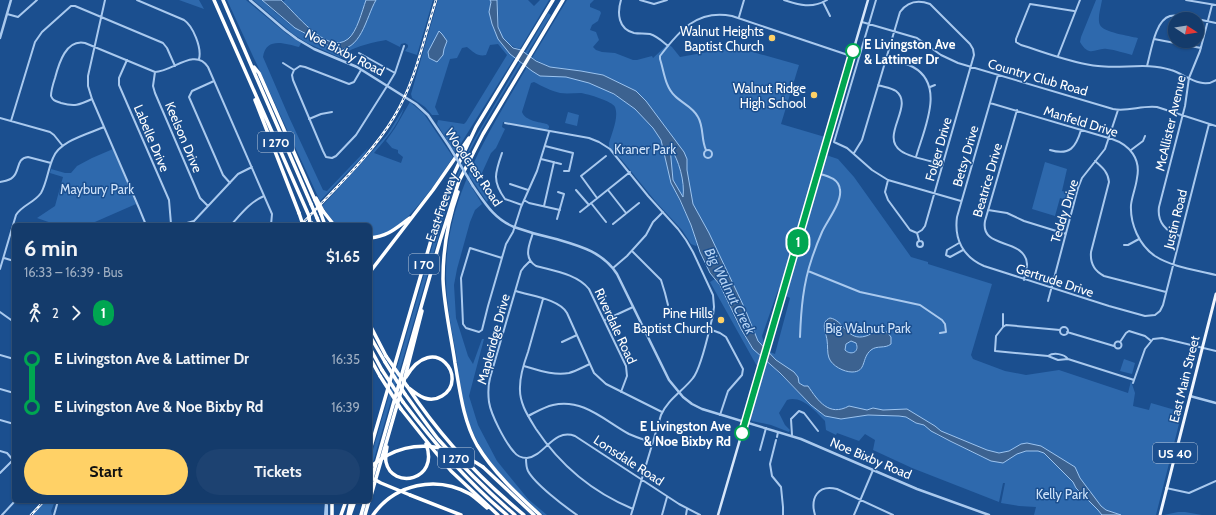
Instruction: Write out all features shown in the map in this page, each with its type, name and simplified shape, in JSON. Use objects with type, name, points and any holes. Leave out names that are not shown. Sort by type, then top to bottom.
[{"type":"highway","name":"I 270","points":[[214,0],[306,209],[311,223]]},
{"type":"highway","name":"I 270","points":[[223,0],[319,223]]},
{"type":"highway","name":"East Freeway","points":[[372,443],[442,204],[452,178],[476,127],[552,0]]},
{"type":"highway","name":"East Freeway","points":[[372,478],[454,195],[483,134],[563,0]]},
{"type":"highway","points":[[251,63],[259,73],[322,212],[325,223]]},
{"type":"highway","points":[[246,74],[302,223]]},
{"type":"highway","points":[[372,269],[440,181],[476,127]]},
{"type":"highway","points":[[471,158],[452,208],[446,239],[444,261],[445,299],[460,396],[467,420],[484,455],[499,474],[540,515]]},
{"type":"highway","points":[[322,212],[332,223]]},
{"type":"highway","points":[[372,238],[394,231],[414,215]]},
{"type":"highway","points":[[372,493],[404,381],[420,319],[423,298]]},
{"type":"highway","points":[[372,329],[386,356],[418,403],[455,449],[483,478],[524,515]]},
{"type":"highway","name":"I 270","points":[[372,339],[405,394],[436,435],[452,454],[488,491],[515,515]]},
{"type":"highway","name":"I 270","points":[[372,352],[403,402],[436,443],[462,473],[507,515]]},
{"type":"highway","points":[[404,381],[412,367],[421,359],[426,357],[440,359],[447,364],[450,370],[452,378],[450,387],[444,395],[438,398],[432,400],[424,398],[407,386]]},
{"type":"highway","points":[[372,362],[401,409],[419,432],[451,471],[497,515]]},
{"type":"highway","points":[[390,430],[386,463],[393,474],[405,479],[418,476],[425,470],[427,464],[428,452],[419,432]]},
{"type":"highway","points":[[372,466],[389,454],[411,448],[434,446],[461,454],[483,467],[534,515]]},
{"type":"highway","points":[[372,478],[381,484],[461,515]]},
{"type":"highway","points":[[373,515],[382,504],[399,492],[414,486],[431,484],[446,485],[463,491],[471,495],[497,515]]},
{"type":"highway","points":[[332,503],[332,515]]},
{"type":"highway","points":[[340,515],[345,503]]},
{"type":"highway","points":[[349,515],[351,503]]},
{"type":"highway","points":[[349,515],[354,503]]},
{"type":"highway","points":[[362,515],[365,503]]},
{"type":"highway","points":[[365,515],[369,503]]},
{"type":"main road","points":[[718,515],[868,0]]},
{"type":"main road","name":"East Main Street","points":[[1160,514],[1216,294]]},
{"type":"street","points":[[0,38],[11,0]]},
{"type":"street","points":[[7,14],[18,17],[37,0]]},
{"type":"street","points":[[105,0],[88,86],[92,99],[145,223]]},
{"type":"street","points":[[137,0],[188,23],[200,48],[199,59]]},
{"type":"street","name":"Noe Bixby Road","points":[[250,0],[285,30],[298,39],[314,49],[361,70],[388,86],[420,106],[431,120]]},
{"type":"street","points":[[621,0],[619,17],[625,28],[633,33],[645,33],[656,36],[668,46]]},
{"type":"street","points":[[640,0],[654,4],[668,0]]},
{"type":"street","points":[[739,17],[744,0]]},
{"type":"street","points":[[784,0],[805,6],[814,5],[826,0]]},
{"type":"street","points":[[876,0],[834,142],[854,153],[872,170],[888,180],[961,200]]},
{"type":"street","points":[[1058,56],[1074,11],[1080,0]]},
{"type":"street","points":[[1186,0],[1216,6]]},
{"type":"street","name":"Folger Drive","points":[[894,31],[899,15],[904,7],[914,2],[923,1],[928,3],[972,46],[974,55],[925,226],[918,233]]},
{"type":"street","points":[[823,2],[830,16]]},
{"type":"street","points":[[1074,11],[1030,4],[1016,42],[1020,45],[1095,66],[1147,66],[1170,70],[1202,84],[1209,84],[1216,80]]},
{"type":"street","name":"McAllister Avenue","points":[[1204,36],[1212,5]]},
{"type":"street","points":[[12,121],[35,42],[42,32],[70,6],[75,6],[163,43],[167,48],[175,66]]},
{"type":"street","points":[[706,150],[711,152],[712,154],[710,158],[704,156],[706,150],[703,142],[700,122],[696,114],[691,108],[675,97],[668,87],[660,59],[660,56],[668,46],[683,29],[692,22],[701,18],[720,14],[739,17],[851,56]]},
{"type":"street","points":[[1147,66],[1160,23],[1168,17]]},
{"type":"street","points":[[1204,20],[1216,23]]},
{"type":"street","name":"Country Club Road","points":[[862,22],[917,38],[949,59],[970,67],[1118,110],[1130,110],[1154,106],[1216,126]]},
{"type":"street","points":[[854,153],[862,140],[894,31]]},
{"type":"street","points":[[1154,39],[1168,42]]},
{"type":"street","points":[[92,99],[73,106],[55,101],[51,98],[59,64],[65,52],[76,42],[83,42],[155,72],[164,71],[190,60],[199,59],[207,64],[272,214],[271,223]]},
{"type":"street","points":[[361,70],[354,82],[349,84],[305,67],[297,67],[292,75],[309,119],[325,155],[328,158],[336,156],[356,135],[388,86],[395,73],[404,46]]},
{"type":"street","name":"McAllister Avenue","points":[[1180,236],[1165,228],[1159,218],[1158,211],[1187,98],[1189,78],[1201,48]]},
{"type":"street","points":[[359,53],[395,73]]},
{"type":"street","points":[[886,59],[908,65],[916,69],[926,79],[930,87],[931,104],[916,157]]},
{"type":"street","name":"Labelle Drive","points":[[127,60],[120,75],[119,85],[169,200],[171,223]]},
{"type":"street","points":[[283,63],[294,70]]},
{"type":"street","name":"Keelson Drive","points":[[155,72],[153,86],[154,93],[200,198],[208,206]]},
{"type":"street","name":"Betsy Drive","points":[[959,243],[956,232],[956,222],[961,200],[998,75]]},
{"type":"street","points":[[214,81],[192,91],[190,94],[190,100],[220,170],[224,178],[230,183]]},
{"type":"street","points":[[878,85],[893,90],[900,96],[902,104],[894,134],[894,140],[900,150],[905,154],[942,164]]},
{"type":"street","points":[[930,87],[936,85]]},
{"type":"street","name":"Manfeld Drive","points":[[990,102],[1122,142],[1131,150],[1138,165],[1131,210],[1133,224],[1139,239],[1154,255],[1173,264],[1216,275]]},
{"type":"street","name":"Beatrice Drive","points":[[1016,110],[984,224],[986,233],[993,240],[1013,247],[1021,252],[1027,263],[1024,280]]},
{"type":"street","name":"Teddy Drive","points":[[1048,301],[1080,183],[1105,149],[1118,110]]},
{"type":"street","points":[[309,119],[321,114],[332,112]]},
{"type":"street","points":[[0,118],[50,132],[62,145]]},
{"type":"street","name":"Woodcrest Road","points":[[431,120],[474,186],[494,214],[502,222],[533,233],[588,249],[601,257],[613,268],[667,375],[678,393],[697,407],[745,422]]},
{"type":"street","points":[[505,123],[587,138],[599,142],[610,149],[681,233],[693,252],[713,295],[713,311],[696,374],[689,383],[668,402],[662,412],[631,515]]},
{"type":"street","name":"Justin Road","points":[[1155,315],[1162,308],[1209,124]]},
{"type":"street","points":[[14,223],[20,209],[32,202],[40,194],[55,153],[62,145],[104,127]]},
{"type":"street","points":[[1050,150],[1064,152],[1072,148],[1078,141],[1081,130]]},
{"type":"street","points":[[502,258],[470,248],[461,278],[462,324],[466,328],[479,332],[482,330],[506,244],[541,159],[549,132]]},
{"type":"street","points":[[1131,150],[1143,141],[1145,136]]},
{"type":"street","points":[[545,146],[574,153],[569,171],[564,171]]},
{"type":"street","points":[[502,153],[495,174],[496,184],[504,199],[522,204]]},
{"type":"street","points":[[597,198],[580,176],[606,156]]},
{"type":"street","points":[[0,182],[8,180],[16,174],[20,160],[23,157],[51,163]]},
{"type":"street","points":[[541,159],[561,164]]},
{"type":"street","points":[[544,206],[554,162]]},
{"type":"street","points":[[1095,162],[1107,173],[1109,182],[1091,252],[1090,259],[1093,267],[1097,272],[1104,276],[1166,292]]},
{"type":"street","points":[[182,223],[192,222],[240,172],[252,167]]},
{"type":"street","points":[[580,212],[630,172]]},
{"type":"street","points":[[800,337],[801,309],[808,271],[819,239],[841,193],[840,186],[836,181],[818,173]]},
{"type":"street","points":[[888,180],[885,192],[888,200],[910,230],[918,233],[919,240]]},
{"type":"street","points":[[510,184],[528,190]]},
{"type":"street","points":[[576,190],[606,222]]},
{"type":"street","points":[[608,190],[626,213]]},
{"type":"street","points":[[557,219],[564,194],[558,192]]},
{"type":"street","points":[[233,223],[251,204],[264,196]]},
{"type":"street","points":[[524,200],[560,210]]},
{"type":"street","points":[[613,224],[639,203]]},
{"type":"street","points":[[988,210],[1007,213],[1020,219],[1066,234]]},
{"type":"street","points":[[613,268],[632,251],[646,235],[653,222],[663,212]]},
{"type":"street","points":[[0,269],[12,228]]},
{"type":"street","points":[[530,261],[528,252],[533,233]]},
{"type":"street","points":[[1124,245],[1128,245],[1139,239]]},
{"type":"street","points":[[959,243],[947,250],[946,255],[950,257],[963,250]]},
{"type":"street","name":"Gertrude Drive","points":[[959,243],[972,260],[984,266],[1024,280],[1145,316],[1155,315]]},
{"type":"street","points":[[632,251],[661,280],[666,293],[668,305]]},
{"type":"street","points":[[3,258],[12,260]]},
{"type":"street","name":"Mapleridge Drive","points":[[526,458],[518,456],[512,450],[494,418],[488,388],[522,269],[530,261]]},
{"type":"street","name":"Riverdale Road","points":[[530,261],[536,266],[573,277],[583,282],[591,292],[627,369],[627,380],[621,392]]},
{"type":"street","points":[[808,271],[860,292],[916,304],[923,307],[942,320],[946,332],[940,332]]},
{"type":"street","points":[[516,292],[556,303],[564,308],[594,373],[600,380],[662,412]]},
{"type":"street","points":[[543,299],[520,380],[522,402],[528,416],[547,445],[567,468],[601,494],[633,509]]},
{"type":"street","points":[[605,321],[633,307]]},
{"type":"street","points":[[0,312],[12,321]]},
{"type":"street","points":[[1004,314],[1003,327],[996,336],[995,351],[1048,356],[1058,360],[1068,359]]},
{"type":"street","points":[[1003,327],[1006,325],[1060,330],[1064,327],[1066,328],[1067,332]]},
{"type":"street","points":[[709,329],[726,337],[743,369],[741,376],[728,390],[720,415]]},
{"type":"street","points":[[1060,330],[1062,334],[1066,334],[1067,332],[1114,346],[1117,349],[1122,345],[1120,342]]},
{"type":"street","points":[[1114,346],[1116,343],[1120,342],[1129,331],[1145,336],[1150,340]]},
{"type":"street","points":[[562,342],[577,335]]},
{"type":"street","points":[[1048,356],[1051,354],[1058,354],[1065,356],[1068,359],[1133,381],[1145,349],[1150,340],[1155,338],[1162,338],[1216,351]]},
{"type":"street","points":[[0,355],[12,358]]},
{"type":"street","points":[[524,366],[547,372],[563,374],[572,372],[590,364]]},
{"type":"street","points":[[0,389],[12,392]]},
{"type":"street","points":[[1190,396],[1216,403]]},
{"type":"street","points":[[528,416],[554,404],[576,404],[588,409],[629,433],[652,442]]},
{"type":"street","points":[[792,435],[792,417],[799,411],[804,413],[818,431]]},
{"type":"street","points":[[0,420],[12,423]]},
{"type":"street","name":"Noe Bixby Road","points":[[745,422],[792,435],[917,488],[989,515]]},
{"type":"street","points":[[760,450],[766,428]]},
{"type":"street","points":[[777,437],[778,431]]},
{"type":"street","name":"Lonsdale Road","points":[[547,445],[561,436],[570,434],[575,436],[667,497],[688,510],[700,515]]},
{"type":"street","points":[[776,440],[770,464],[772,476],[781,487],[783,515]]},
{"type":"street","points":[[547,445],[532,456],[526,458],[528,470],[532,476],[557,500],[578,515]]},
{"type":"street","points":[[0,451],[8,453],[12,458]]},
{"type":"street","points":[[0,473],[12,460]]},
{"type":"street","points":[[854,515],[859,500],[873,470]]},
{"type":"street","points":[[1166,488],[1189,493],[1216,481]]},
{"type":"street","points":[[815,515],[812,504],[813,500],[817,493],[826,488],[833,488],[893,515]]},
{"type":"street","points":[[662,515],[667,497]]},
{"type":"street","points":[[2,515],[13,503]]},
{"type":"street","points":[[54,515],[57,503]]},
{"type":"street","points":[[326,503],[326,515]]},
{"type":"street","points":[[686,515],[688,510]]},
{"type":"green space","points":[[179,0],[199,0],[204,9]]},
{"type":"green space","points":[[227,0],[246,0],[287,34],[301,43],[299,47],[283,43],[272,44],[265,50],[263,57],[323,190],[327,191],[368,148],[364,155],[320,201]]},
{"type":"green space","points":[[253,0],[262,0],[281,18],[299,31],[321,43],[341,50],[376,0],[433,0],[417,55],[405,51],[408,45],[405,43],[401,44],[400,47],[386,40],[354,48],[344,54],[341,58],[307,43],[293,34]]},
{"type":"green space","points":[[285,0],[366,0],[359,21],[351,36],[340,42],[332,42],[313,31],[304,23],[283,2]]},
{"type":"green space","points":[[438,0],[490,0],[492,25],[495,32],[504,46],[515,57],[455,153],[437,124],[438,120],[464,124],[507,55],[498,44],[490,45],[486,55],[476,54],[467,47],[462,48],[457,58],[450,59],[435,107],[439,115],[432,115],[425,107],[412,98],[411,94]]},
{"type":"green space","points":[[497,0],[528,0],[534,6],[540,0],[549,0],[520,49],[505,41],[501,36]]},
{"type":"green space","name":"Kraner Park","points":[[567,0],[594,0],[590,4],[590,7],[600,11],[601,13],[598,21],[592,25],[590,30],[596,32],[599,40],[593,47],[602,52],[615,53],[633,60],[637,60],[652,56],[653,58],[668,44],[680,57],[730,48],[742,49],[799,65],[781,124],[825,137],[780,291],[778,290],[762,336],[764,343],[762,346],[759,343],[758,345],[684,198],[673,187],[691,225],[697,244],[696,246],[691,244],[682,230],[609,147],[616,120],[615,107],[605,100],[589,95],[581,93],[560,93],[534,82],[531,83],[522,112],[526,117],[533,121],[547,124],[549,128],[546,130],[503,122],[502,127],[505,129],[496,148],[491,153],[481,175],[477,179],[488,200],[487,202],[470,177],[468,181],[482,204],[475,210],[470,222],[454,285],[456,318],[468,356],[473,364],[482,339],[484,339],[469,396],[478,425],[497,461],[528,499],[547,515],[543,515],[508,482],[488,458],[472,431],[462,392],[449,314],[446,275],[448,246],[453,219],[472,166],[498,116],[527,67],[538,74],[569,77],[593,84],[629,104],[616,82],[603,75],[550,67],[532,58]]},
{"type":"green space","points":[[1096,0],[1102,0],[1099,22],[1102,27],[1106,30],[1138,38],[1132,55],[1107,49],[1090,51],[1087,50],[1080,42]]},
{"type":"green space","points":[[548,13],[551,15],[527,54],[525,53]]},
{"type":"green space","points":[[520,61],[522,62],[463,165],[453,191],[444,217],[372,466],[372,453],[435,237],[449,193],[472,143]]},
{"type":"green space","points":[[410,102],[424,114],[453,157],[417,207],[408,217],[391,231],[372,237],[372,223],[335,223],[322,206],[387,135],[404,108],[395,126],[374,153],[401,163],[403,157],[398,153],[398,150],[392,148],[386,141]]},
{"type":"green space","points":[[568,112],[579,115],[577,126],[565,123]]},
{"type":"green space","name":"Maybury Park","points":[[113,149],[136,204],[93,223],[51,223],[37,218],[55,206],[63,177],[50,173],[51,169],[71,173],[77,166]]},
{"type":"green space","name":"Big Walnut Park","points":[[826,155],[838,159],[854,177],[911,257],[928,262],[928,264],[992,284],[971,355],[973,359],[1005,371],[1026,375],[1059,370],[1128,393],[1131,381],[1135,393],[1133,406],[1149,410],[1151,403],[1182,412],[1156,515],[1034,515],[1036,507],[1001,503],[1005,483],[1003,483],[999,502],[912,468],[873,450],[875,440],[865,434],[859,441],[837,433],[836,435],[826,430],[825,421],[808,405],[798,400],[787,400],[779,413],[785,425],[790,430],[789,432],[771,425],[752,421],[750,417],[767,361],[811,405],[825,416],[841,419],[868,415],[906,417],[916,423],[924,425],[937,435],[984,458],[1003,457],[939,432],[915,417],[892,413],[836,416],[776,365],[774,358],[769,353],[775,354],[790,298],[786,296]]},
{"type":"green space","points":[[1045,162],[1067,169],[1062,191],[1073,194],[1071,201],[1060,198],[1055,216],[1032,209]]},
{"type":"green space","points":[[715,279],[720,285],[742,332],[761,356],[758,368],[710,282]]},
{"type":"green space","points":[[1124,359],[1135,363],[1132,374],[1120,371]]},
{"type":"green space","points":[[40,503],[54,503],[51,511],[52,515],[29,515]]},
{"type":"green space","points":[[1185,512],[1202,515],[1164,515]]},
{"type":"water","points":[[262,0],[281,0],[302,22],[321,37],[330,42],[340,43],[348,39],[354,32],[366,0],[376,0],[357,40],[344,49],[335,49],[295,28]]},
{"type":"water","name":"Big Walnut Creek","points":[[490,0],[497,0],[498,27],[503,38],[513,48],[521,50],[536,61],[550,67],[603,75],[636,91],[646,101],[684,152],[687,159],[687,170],[693,204],[709,233],[745,309],[758,341],[776,360],[794,372],[798,377],[799,383],[804,386],[808,386],[820,402],[825,406],[836,410],[849,406],[867,410],[873,408],[883,410],[907,409],[941,431],[987,450],[999,453],[1009,451],[1021,444],[1027,443],[1041,446],[1075,467],[1080,478],[1101,506],[1106,510],[1121,515],[1102,515],[1076,488],[1073,482],[1044,453],[1038,451],[1026,451],[1017,454],[1003,463],[991,461],[906,417],[868,415],[841,419],[825,416],[811,405],[780,373],[753,349],[741,329],[720,285],[710,273],[700,252],[691,225],[671,183],[661,140],[653,128],[635,109],[614,94],[589,83],[566,77],[540,76],[510,54],[498,39],[492,24],[489,12]],"holes":[[[670,147],[679,165],[682,178],[683,197],[673,180]]]},
{"type":"water","points":[[439,31],[447,41],[443,55],[437,62],[429,58],[428,52]]},
{"type":"water","points":[[830,318],[839,322],[854,336],[866,336],[877,330],[887,332],[891,337],[891,344],[871,350],[860,370],[849,372],[842,370],[833,364],[828,356],[827,340],[824,328],[827,320]],"holes":[[[851,341],[856,343],[856,351],[850,353],[845,350],[846,344]]]},
{"type":"railway","points":[[303,223],[362,160],[374,146],[394,117],[408,90],[436,0]]},
{"type":"railway","points":[[31,515],[42,503]]},
{"type":"bus line","name":"1","points":[[742,433],[853,51]]},
{"type":"place","name":"Walnut Heights Baptist Church","points":[[772,38]]},
{"type":"place","name":"E Livingston Ave & Lattimer Dr","points":[[853,51]]},
{"type":"place","name":"Walnut Ridge High School","points":[[814,95]]},
{"type":"place","name":"Pine Hills Baptist Church","points":[[721,320]]},
{"type":"place","name":"E Livingston Ave & Noe Bixby Rd","points":[[742,433]]},
{"type":"park label","name":"Kelly Park","points":[[1062,494]]}]
